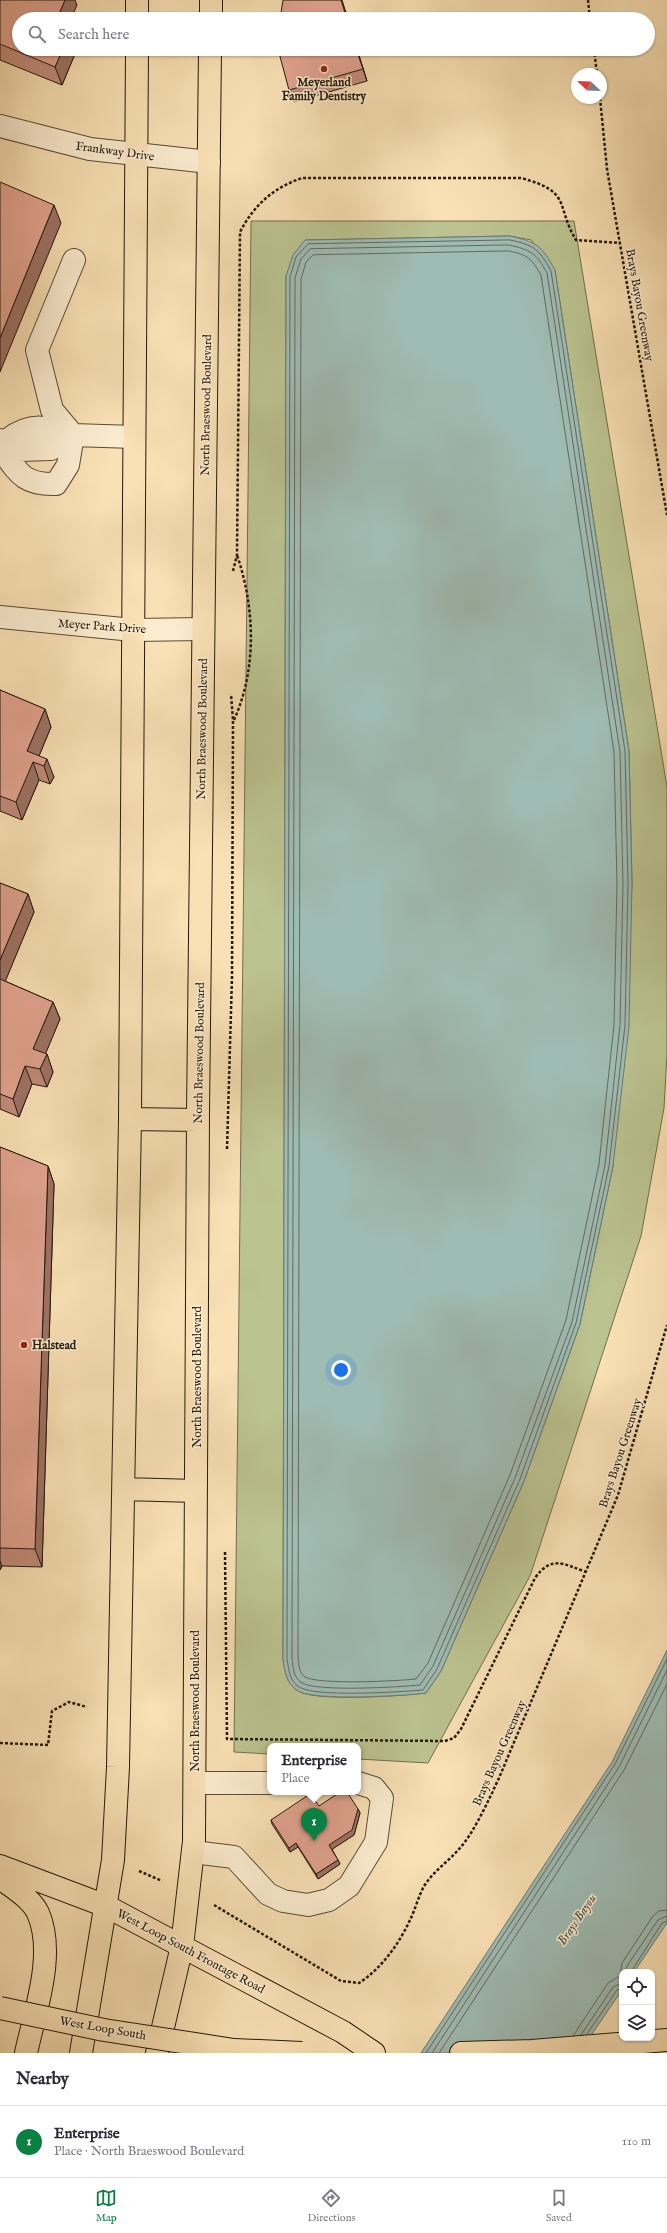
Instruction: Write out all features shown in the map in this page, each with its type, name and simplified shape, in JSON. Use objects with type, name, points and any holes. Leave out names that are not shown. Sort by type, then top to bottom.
[{"type":"main road","points":[[137,0],[137,12]]},
{"type":"main road","points":[[211,0],[211,12]]},
{"type":"main road","points":[[81,2053],[113,1860],[117,1774],[124,1489],[125,1321],[130,1119],[137,56]]},
{"type":"main road","name":"North Braeswood Boulevard","points":[[157,2053],[182,1946],[193,1852],[195,1782],[198,1120],[210,56]]},
{"type":"main road","points":[[130,1119],[198,1120]]},
{"type":"main road","points":[[124,1489],[196,1491]]},
{"type":"main road","name":"West Loop South Frontage Road","points":[[0,1866],[106,1906],[343,2032],[374,2053]]},
{"type":"main road","points":[[0,1878],[20,1892],[37,1911],[43,1931],[46,1956],[26,2053]]},
{"type":"main road","name":"West Loop South","points":[[0,2008],[104,2030],[234,2050],[302,2053]]},
{"type":"main road","points":[[461,2053],[532,2051],[667,2040]]},
{"type":"street","name":"Frankway Drive","points":[[0,126],[90,149],[209,162]]},
{"type":"street","points":[[74,260],[37,350],[52,410],[67,435],[68,465],[56,484],[39,484],[29,481],[20,475],[2,443],[18,431],[43,428],[67,435],[134,437]]},
{"type":"street","name":"Meyer Park Drive","points":[[0,617],[133,630],[204,629]]},
{"type":"street","points":[[195,1782],[267,1783]]},
{"type":"street","points":[[193,1852],[234,1857],[268,1894],[283,1901],[308,1905],[329,1900],[349,1886],[376,1842],[382,1798],[374,1788],[361,1784]]},
{"type":"path","points":[[588,0],[589,12]]},
{"type":"path","points":[[595,56],[596,68]]},
{"type":"path","name":"Brays Bayou Greenway","points":[[601,104],[607,169],[667,515]]},
{"type":"path","points":[[227,1151],[232,977],[234,720],[242,702],[251,632],[248,596],[237,555],[240,232],[249,215],[274,190],[302,178],[521,178],[536,182],[559,197],[565,210],[568,228],[576,240],[620,243]]},
{"type":"path","name":"Brays Bayou Greenway","points":[[212,1909],[211,1903],[341,1980],[359,1983],[371,1975],[386,1959],[410,1921],[423,1888],[437,1870],[461,1847],[487,1804],[618,1495],[667,1325]]},
{"type":"path","points":[[224,1548],[227,1739],[445,1741],[454,1738],[461,1729],[534,1578],[541,1569],[549,1564],[562,1563],[586,1572]]},
{"type":"path","points":[[0,1743],[48,1745],[52,1712],[69,1702],[87,1707]]},
{"type":"path","points":[[138,1870],[166,1882]]},
{"type":"green space","points":[[251,221],[574,221],[667,787],[667,1054],[664,1108],[641,1236],[530,1576],[428,1763],[361,1759],[361,1743],[267,1743],[267,1754],[234,1752]],"holes":[[[510,236],[531,240],[555,270],[629,751],[632,884],[613,1166],[580,1324],[524,1481],[441,1671],[426,1693],[399,1696],[360,1697],[307,1694],[298,1691],[291,1684],[285,1673],[283,1659],[286,276],[306,240]]]},
{"type":"water","points":[[510,236],[527,240],[538,246],[546,255],[555,270],[629,751],[632,884],[629,1026],[613,1166],[580,1324],[524,1481],[441,1671],[426,1693],[360,1697],[307,1694],[298,1691],[291,1684],[285,1673],[283,1659],[286,276],[293,255],[305,240]]},
{"type":"water","name":"Brays Bayou","points":[[667,1650],[667,1923],[636,1969],[619,1969],[619,1994],[579,2053],[421,2053],[612,1762]]},
{"type":"building","points":[[0,0],[65,0],[60,12],[12,12],[12,49],[0,44]]},
{"type":"building","points":[[283,0],[341,0],[345,12],[281,12]]},
{"type":"building","points":[[29,56],[60,56],[55,67]]},
{"type":"building","points":[[280,56],[358,56],[363,69],[289,90]]},
{"type":"building","points":[[0,182],[54,205],[0,338]]},
{"type":"building","points":[[0,690],[45,709],[27,751],[47,759],[44,766],[33,762],[16,802],[0,796]]},
{"type":"building","points":[[0,883],[28,894],[0,960]]},
{"type":"building","points":[[0,979],[53,1002],[33,1049],[47,1054],[40,1069],[25,1066],[13,1099],[0,1094]]},
{"type":"building","name":"Halstead","points":[[0,1147],[48,1166],[35,1549],[0,1548]]},
{"type":"building","points":[[308,1795],[311,1795],[319,1806],[336,1795],[349,1795],[358,1809],[352,1830],[329,1845],[338,1860],[316,1874],[296,1843],[289,1848],[271,1820]]},
{"type":"place","name":"Meyerland Family Dentistry","points":[[324,69]]},
{"type":"place","name":"Halstead","points":[[24,1345]]},
{"type":"place","name":"Enterprise","points":[[314,1841]]}]
